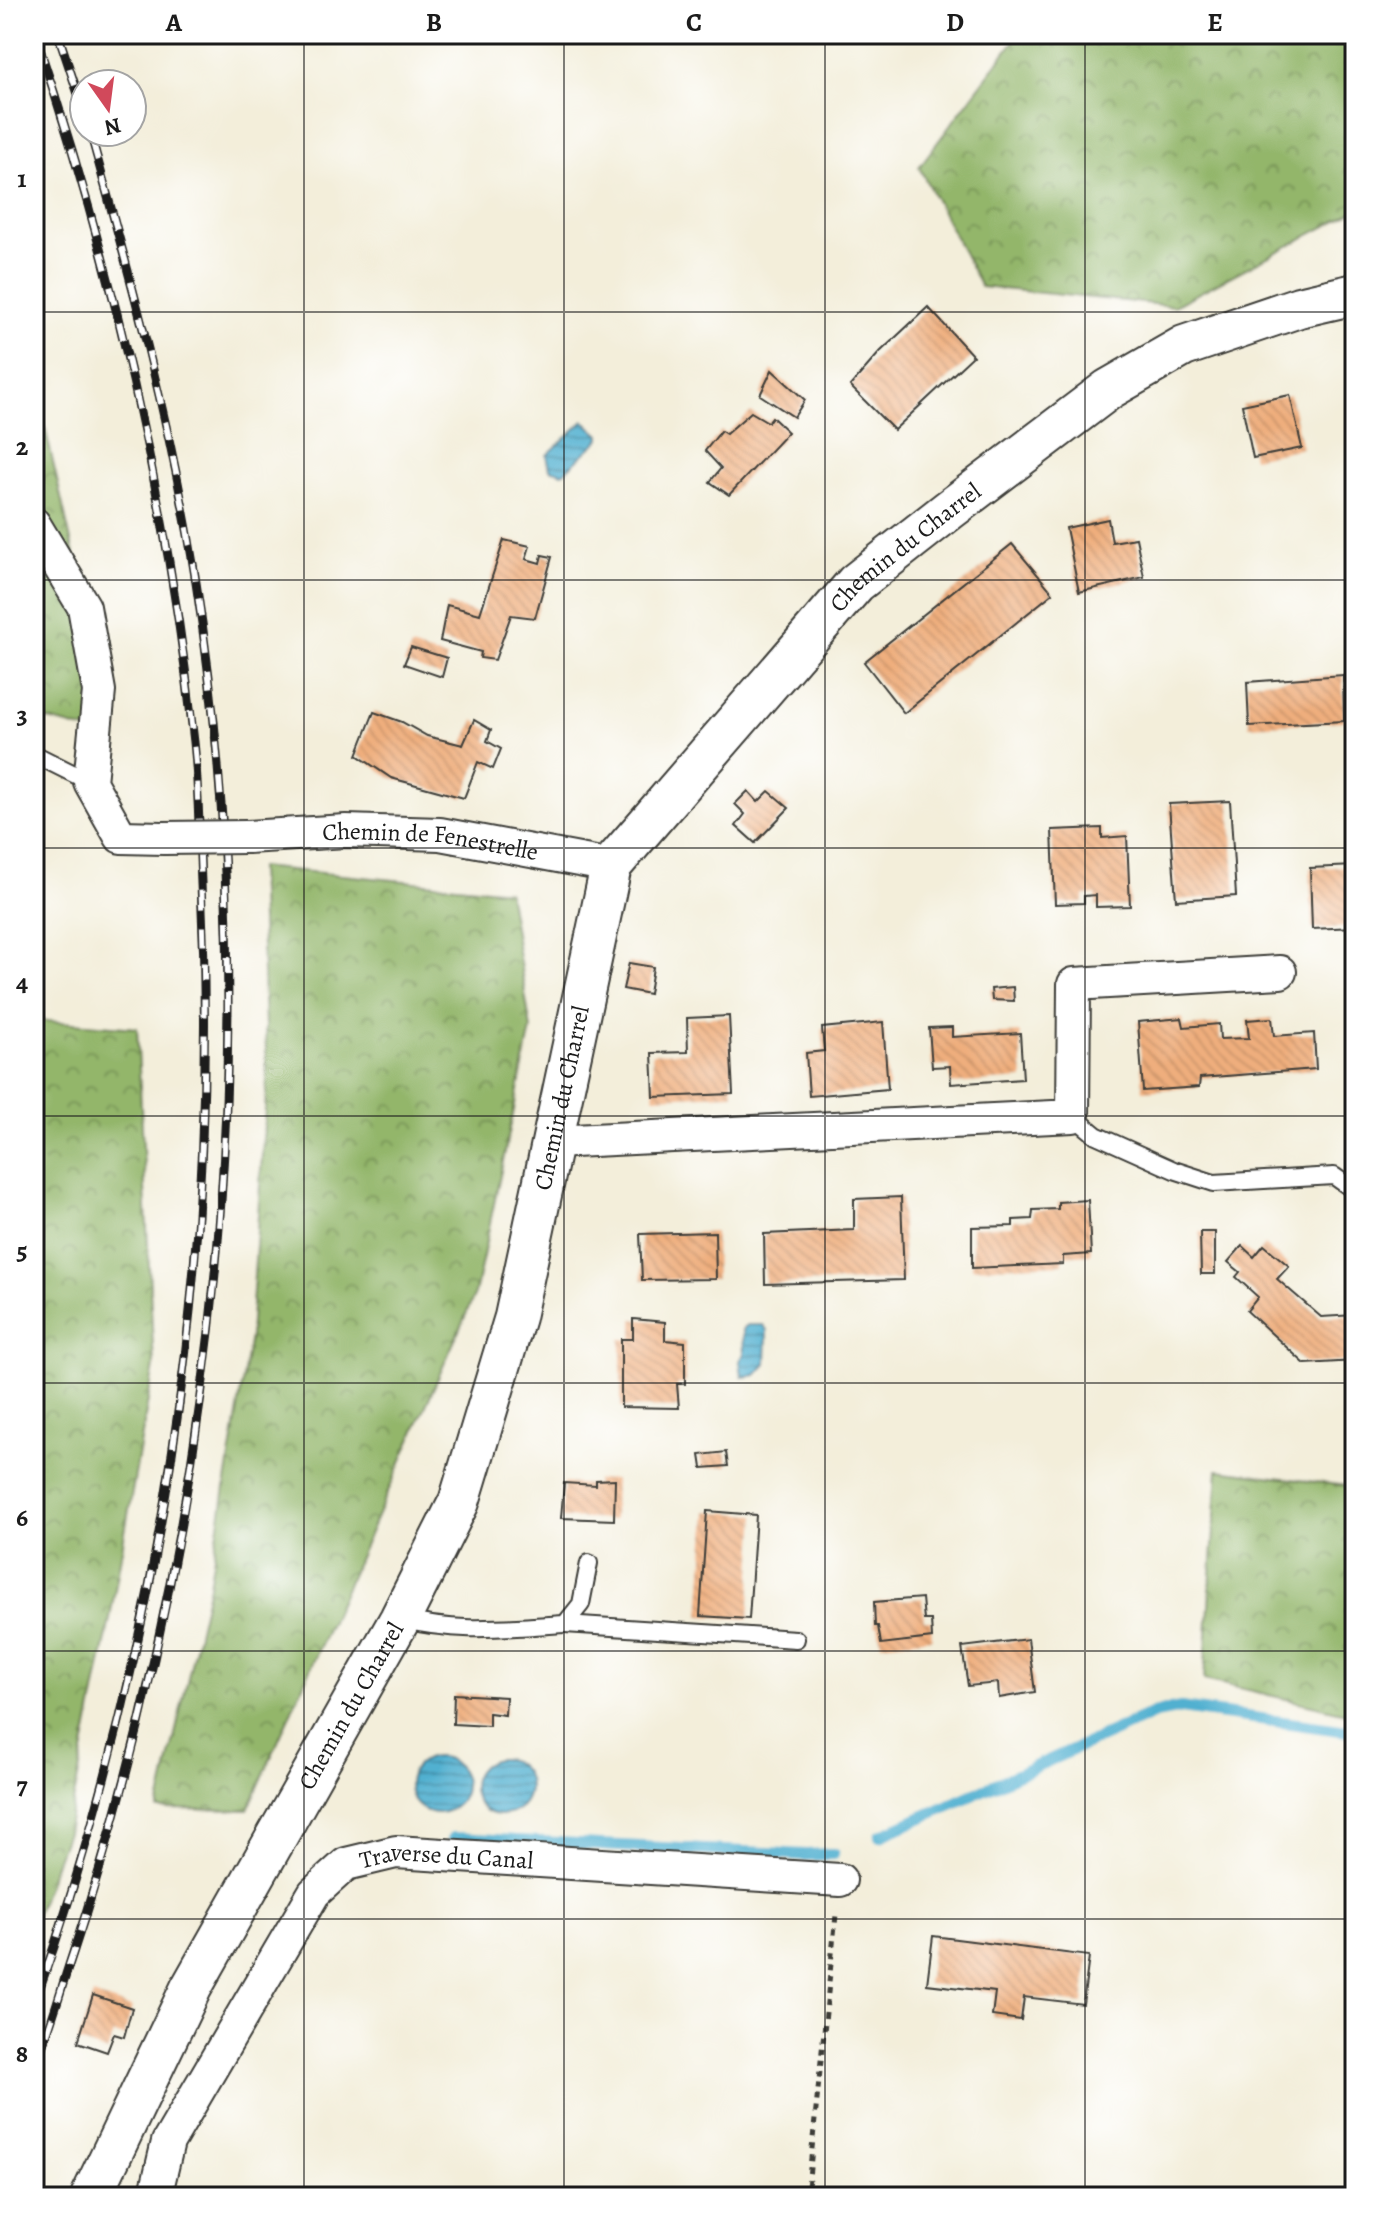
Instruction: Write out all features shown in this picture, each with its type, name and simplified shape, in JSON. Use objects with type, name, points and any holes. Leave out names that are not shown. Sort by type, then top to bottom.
[{"type":"street","name":"Chemin du Charrel","points":[[94,2195],[191,1988],[400,1619],[459,1502],[515,1317],[611,866],[856,583],[949,510],[1109,389],[1184,346],[1299,307],[1355,294]]},
{"type":"street","points":[[34,524],[84,607],[99,691],[90,782]]},
{"type":"street","name":"Chemin de Fenestrelle","points":[[90,782],[121,837],[247,837],[346,831],[440,834],[611,866]]},
{"type":"street","points":[[553,1142],[1073,1116],[1074,984],[1280,972]]},
{"type":"street","name":"Traverse du Canal","points":[[155,2197],[168,2142],[314,1893],[346,1864],[396,1852],[840,1880]]},
{"type":"lane","points":[[34,754],[90,782]]},
{"type":"lane","points":[[1073,1116],[1096,1135],[1174,1170],[1214,1183],[1334,1176],[1355,1191]]},
{"type":"lane","points":[[565,1624],[581,1604],[589,1563]]},
{"type":"lane","points":[[400,1619],[434,1628],[482,1629],[565,1624],[796,1639]]},
{"type":"path","points":[[807,2197],[840,1880]]},
{"type":"green space","points":[[1019,34],[1355,34],[1355,211],[1174,306],[981,287],[919,167]]},
{"type":"green space","points":[[34,379],[116,738],[34,716]]},
{"type":"green space","points":[[259,867],[508,891],[531,1029],[475,1294],[248,1810],[158,1809],[209,1585],[250,1336],[267,1079]]},
{"type":"green space","points":[[34,1020],[137,1028],[154,1366],[109,1624],[67,1832],[34,1921]]},
{"type":"green space","points":[[1218,1470],[1355,1487],[1355,1715],[1204,1680]]},
{"type":"water","points":[[584,421],[600,435],[600,439],[563,473],[550,469],[547,455]]},
{"type":"water","points":[[763,1325],[767,1330],[766,1364],[756,1375],[742,1377],[743,1328]]},
{"type":"water","points":[[437,1757],[457,1765],[465,1785],[457,1805],[437,1813],[417,1805],[409,1785],[417,1765]]},
{"type":"water","points":[[501,1759],[521,1767],[529,1787],[521,1807],[501,1815],[481,1807],[473,1787],[481,1767]]},
{"type":"building","points":[[928,307],[973,356],[894,430],[850,386],[880,352]]},
{"type":"building","points":[[1352,360],[1355,360],[1355,430],[1352,430]]},
{"type":"building","points":[[772,370],[805,400],[794,417],[760,395]]},
{"type":"building","points":[[1290,395],[1302,448],[1253,458],[1242,405]]},
{"type":"building","points":[[751,412],[768,422],[772,417],[788,432],[729,495],[710,482],[721,468],[705,451],[721,431],[726,434]]},
{"type":"building","points":[[1108,519],[1112,542],[1136,538],[1144,577],[1079,592],[1066,528]]},
{"type":"building","points":[[504,540],[530,546],[526,559],[540,563],[542,555],[552,557],[535,618],[511,615],[495,660],[480,658],[481,652],[440,641],[447,605],[480,614]]},
{"type":"building","points":[[1012,544],[1053,593],[904,713],[864,662]]},
{"type":"building","points":[[411,647],[447,658],[442,677],[404,664]]},
{"type":"building","points":[[1343,675],[1344,721],[1249,726],[1247,682]]},
{"type":"building","points":[[374,712],[402,722],[427,736],[463,745],[474,720],[491,730],[487,741],[501,749],[493,769],[478,762],[464,798],[391,778],[357,755]]},
{"type":"building","points":[[748,791],[758,802],[769,791],[789,808],[755,843],[736,826],[745,814],[735,804]]},
{"type":"building","points":[[1230,801],[1236,896],[1176,900],[1169,804]]},
{"type":"building","points":[[1102,828],[1102,838],[1127,836],[1130,906],[1096,907],[1096,895],[1084,896],[1084,903],[1055,904],[1052,830]]},
{"type":"building","points":[[1355,866],[1355,927],[1312,929],[1310,868]]},
{"type":"building","points":[[629,963],[653,967],[649,994],[623,989]]},
{"type":"building","points":[[1013,987],[1014,1001],[992,1000],[991,989]]},
{"type":"building","points":[[729,1016],[733,1094],[654,1097],[652,1053],[688,1052],[687,1018]]},
{"type":"building","points":[[1182,1018],[1184,1027],[1219,1024],[1220,1039],[1249,1038],[1247,1020],[1272,1018],[1274,1036],[1314,1033],[1316,1069],[1200,1078],[1199,1087],[1143,1091],[1138,1022]]},
{"type":"building","points":[[883,1022],[888,1089],[809,1096],[806,1053],[824,1051],[822,1028]]},
{"type":"building","points":[[952,1027],[952,1037],[1020,1033],[1023,1079],[951,1084],[950,1066],[932,1067],[929,1028]]},
{"type":"building","points":[[901,1197],[904,1280],[765,1284],[764,1234],[854,1230],[854,1199]]},
{"type":"building","points":[[1088,1200],[1091,1254],[1063,1256],[1063,1264],[972,1268],[972,1227],[1013,1226],[1013,1220],[1032,1219],[1033,1210],[1058,1209],[1058,1202]]},
{"type":"building","points":[[715,1232],[716,1279],[642,1280],[640,1234]]},
{"type":"building","points":[[1200,1232],[1215,1232],[1215,1274],[1201,1274]]},
{"type":"building","points":[[1264,1245],[1289,1266],[1277,1279],[1321,1317],[1355,1315],[1355,1361],[1305,1364],[1247,1311],[1258,1297],[1236,1277],[1240,1272],[1228,1262],[1242,1246],[1254,1257]]},
{"type":"building","points":[[633,1319],[665,1322],[665,1340],[685,1342],[685,1384],[677,1384],[679,1408],[621,1407],[621,1339],[633,1339]]},
{"type":"building","points":[[726,1452],[728,1466],[702,1468],[700,1455]]},
{"type":"building","points":[[615,1479],[614,1520],[561,1518],[564,1483],[596,1485],[596,1480]]},
{"type":"building","points":[[707,1511],[756,1515],[749,1619],[700,1616]]},
{"type":"building","points":[[922,1598],[924,1620],[931,1620],[932,1638],[881,1644],[878,1626],[875,1626],[874,1602]]},
{"type":"building","points":[[1028,1639],[1035,1692],[999,1698],[998,1683],[968,1686],[962,1647]]},
{"type":"building","points":[[454,1694],[506,1697],[505,1715],[489,1713],[489,1726],[453,1724]]},
{"type":"building","points":[[933,1936],[1089,1956],[1083,2004],[1024,1997],[1021,2020],[992,2016],[995,1992],[927,1984]]},
{"type":"building","points":[[93,1995],[132,2008],[124,2037],[114,2034],[107,2052],[78,2042]]},
{"type":"waterway","points":[[880,1836],[1155,1713],[1181,1708],[1355,1732]]},
{"type":"waterway","points":[[453,1838],[833,1854]]},
{"type":"railway","points":[[34,2005],[78,1870],[116,1732],[148,1593],[172,1452],[190,1311],[201,1168],[204,1026],[196,760],[169,562],[153,472],[112,295],[89,207],[35,34]]},
{"type":"railway","points":[[58,34],[69,68]]},
{"type":"railway","points":[[34,2068],[105,1851],[154,1659],[181,1525],[202,1391],[217,1255],[226,1119],[228,983],[224,847],[213,711],[195,576],[162,408],[94,148]]}]
